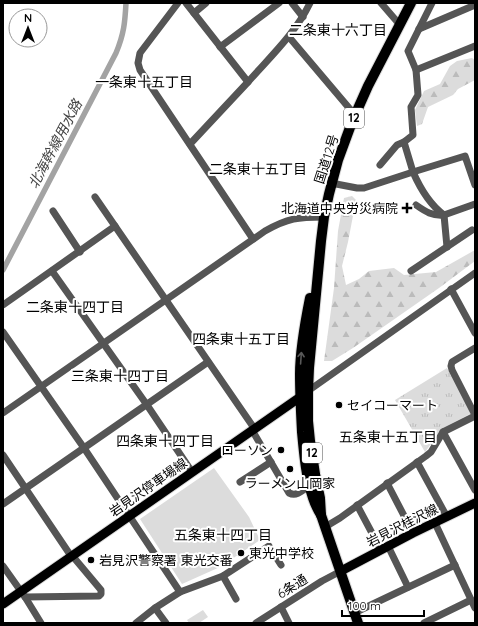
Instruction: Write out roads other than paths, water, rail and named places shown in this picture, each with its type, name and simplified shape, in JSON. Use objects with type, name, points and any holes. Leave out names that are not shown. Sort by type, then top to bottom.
[{"type":"highway","name":"国道12号","points":[[304,394],[300,373],[302,344],[331,183],[338,160],[368,86],[411,3]]},
{"type":"highway","name":"12","points":[[304,394],[303,445],[313,499],[321,515],[358,623]]},
{"type":"highway","name":"12","points":[[304,394],[315,474],[320,498],[321,515]]},
{"type":"main road","name":"岩見沢停車場線","points":[[3,604],[23,594],[71,556],[304,394]]},
{"type":"main road","name":"岩見沢桂沢線","points":[[340,571],[475,503]]},
{"type":"street","points":[[178,3],[140,53],[138,63],[140,70],[253,239]]},
{"type":"street","points":[[186,3],[248,82]]},
{"type":"street","points":[[194,13],[206,3]]},
{"type":"street","points":[[220,47],[279,3]]},
{"type":"street","points":[[292,3],[303,17]]},
{"type":"street","points":[[190,144],[289,37],[303,17],[310,3]]},
{"type":"street","points":[[381,3],[400,25]]},
{"type":"street","points":[[380,165],[397,145],[413,135],[411,106],[418,95],[416,70],[408,51],[432,3]]},
{"type":"street","points":[[419,29],[475,5]]},
{"type":"street","points":[[289,37],[355,116]]},
{"type":"street","points":[[416,70],[475,46]]},
{"type":"street","points":[[404,142],[413,172],[421,188],[425,195],[444,215],[447,247]]},
{"type":"street","points":[[331,183],[364,188],[465,156],[475,185]]},
{"type":"street","points":[[95,198],[253,429],[289,493],[293,495],[299,493],[310,485]]},
{"type":"street","points":[[416,205],[435,216],[444,215],[475,204]]},
{"type":"street","points":[[53,211],[80,252]]},
{"type":"street","points":[[3,413],[271,227],[286,220],[324,217]]},
{"type":"street","points":[[3,304],[80,252],[115,226]]},
{"type":"street","points":[[412,271],[472,230]]},
{"type":"street","points":[[52,271],[147,405],[192,472]]},
{"type":"street","points":[[304,394],[475,273]]},
{"type":"street","points":[[451,289],[475,333]]},
{"type":"street","points":[[3,332],[84,448],[180,592]]},
{"type":"street","points":[[325,527],[340,518],[431,452],[443,432],[475,416],[451,366],[452,362],[475,348]]},
{"type":"street","points":[[3,504],[208,362]]},
{"type":"street","points":[[443,432],[473,482],[475,490]]},
{"type":"street","points":[[3,456],[71,556],[101,590],[101,594],[99,596],[23,594]]},
{"type":"street","points":[[240,482],[271,462]]},
{"type":"street","points":[[417,462],[446,517]]},
{"type":"street","points":[[388,483],[413,533]]},
{"type":"street","points":[[357,505],[408,587]]},
{"type":"street","points":[[435,523],[475,608]]},
{"type":"street","points":[[136,623],[155,608],[180,592],[223,576],[269,546],[281,565]]},
{"type":"street","points":[[354,612],[455,565]]},
{"type":"street","points":[[3,566],[41,623]]},
{"type":"street","name":"6条通","points":[[256,623],[340,571]]},
{"type":"street","points":[[223,576],[236,599]]},
{"type":"street","points":[[424,623],[471,600]]},
{"type":"street","points":[[281,607],[289,623]]},
{"type":"street","points":[[155,608],[166,623]]},
{"type":"waterway","name":"北海幹線用水路","points":[[3,270],[116,53],[124,28],[126,3]]},
{"type":"place","name":"北海道中央労災病院","points":[[407,208]]},
{"type":"place","name":"セイコーマート","points":[[339,405]]},
{"type":"place","name":"ローソン","points":[[281,450]]},
{"type":"place","name":"ラーメン山岡家","points":[[290,469]]},
{"type":"place","name":"東光中学校","points":[[241,553]]},
{"type":"place","name":"岩見沢警察署 東光交番","points":[[91,560]]},
{"type":"district","name":"二条東十六丁目","points":[[338,30]]},
{"type":"district","name":"一条東十五丁目","points":[[144,82]]},
{"type":"district","name":"二条東十五丁目","points":[[258,169]]},
{"type":"district","name":"二条東十四丁目","points":[[75,307]]},
{"type":"district","name":"四条東十五丁目","points":[[241,339]]},
{"type":"district","name":"三条東十四丁目","points":[[120,376]]},
{"type":"district","name":"五条東十五丁目","points":[[388,437]]},
{"type":"district","name":"四条東十四丁目","points":[[165,441]]},
{"type":"district","name":"五条東十四丁目","points":[[223,535]]}]
